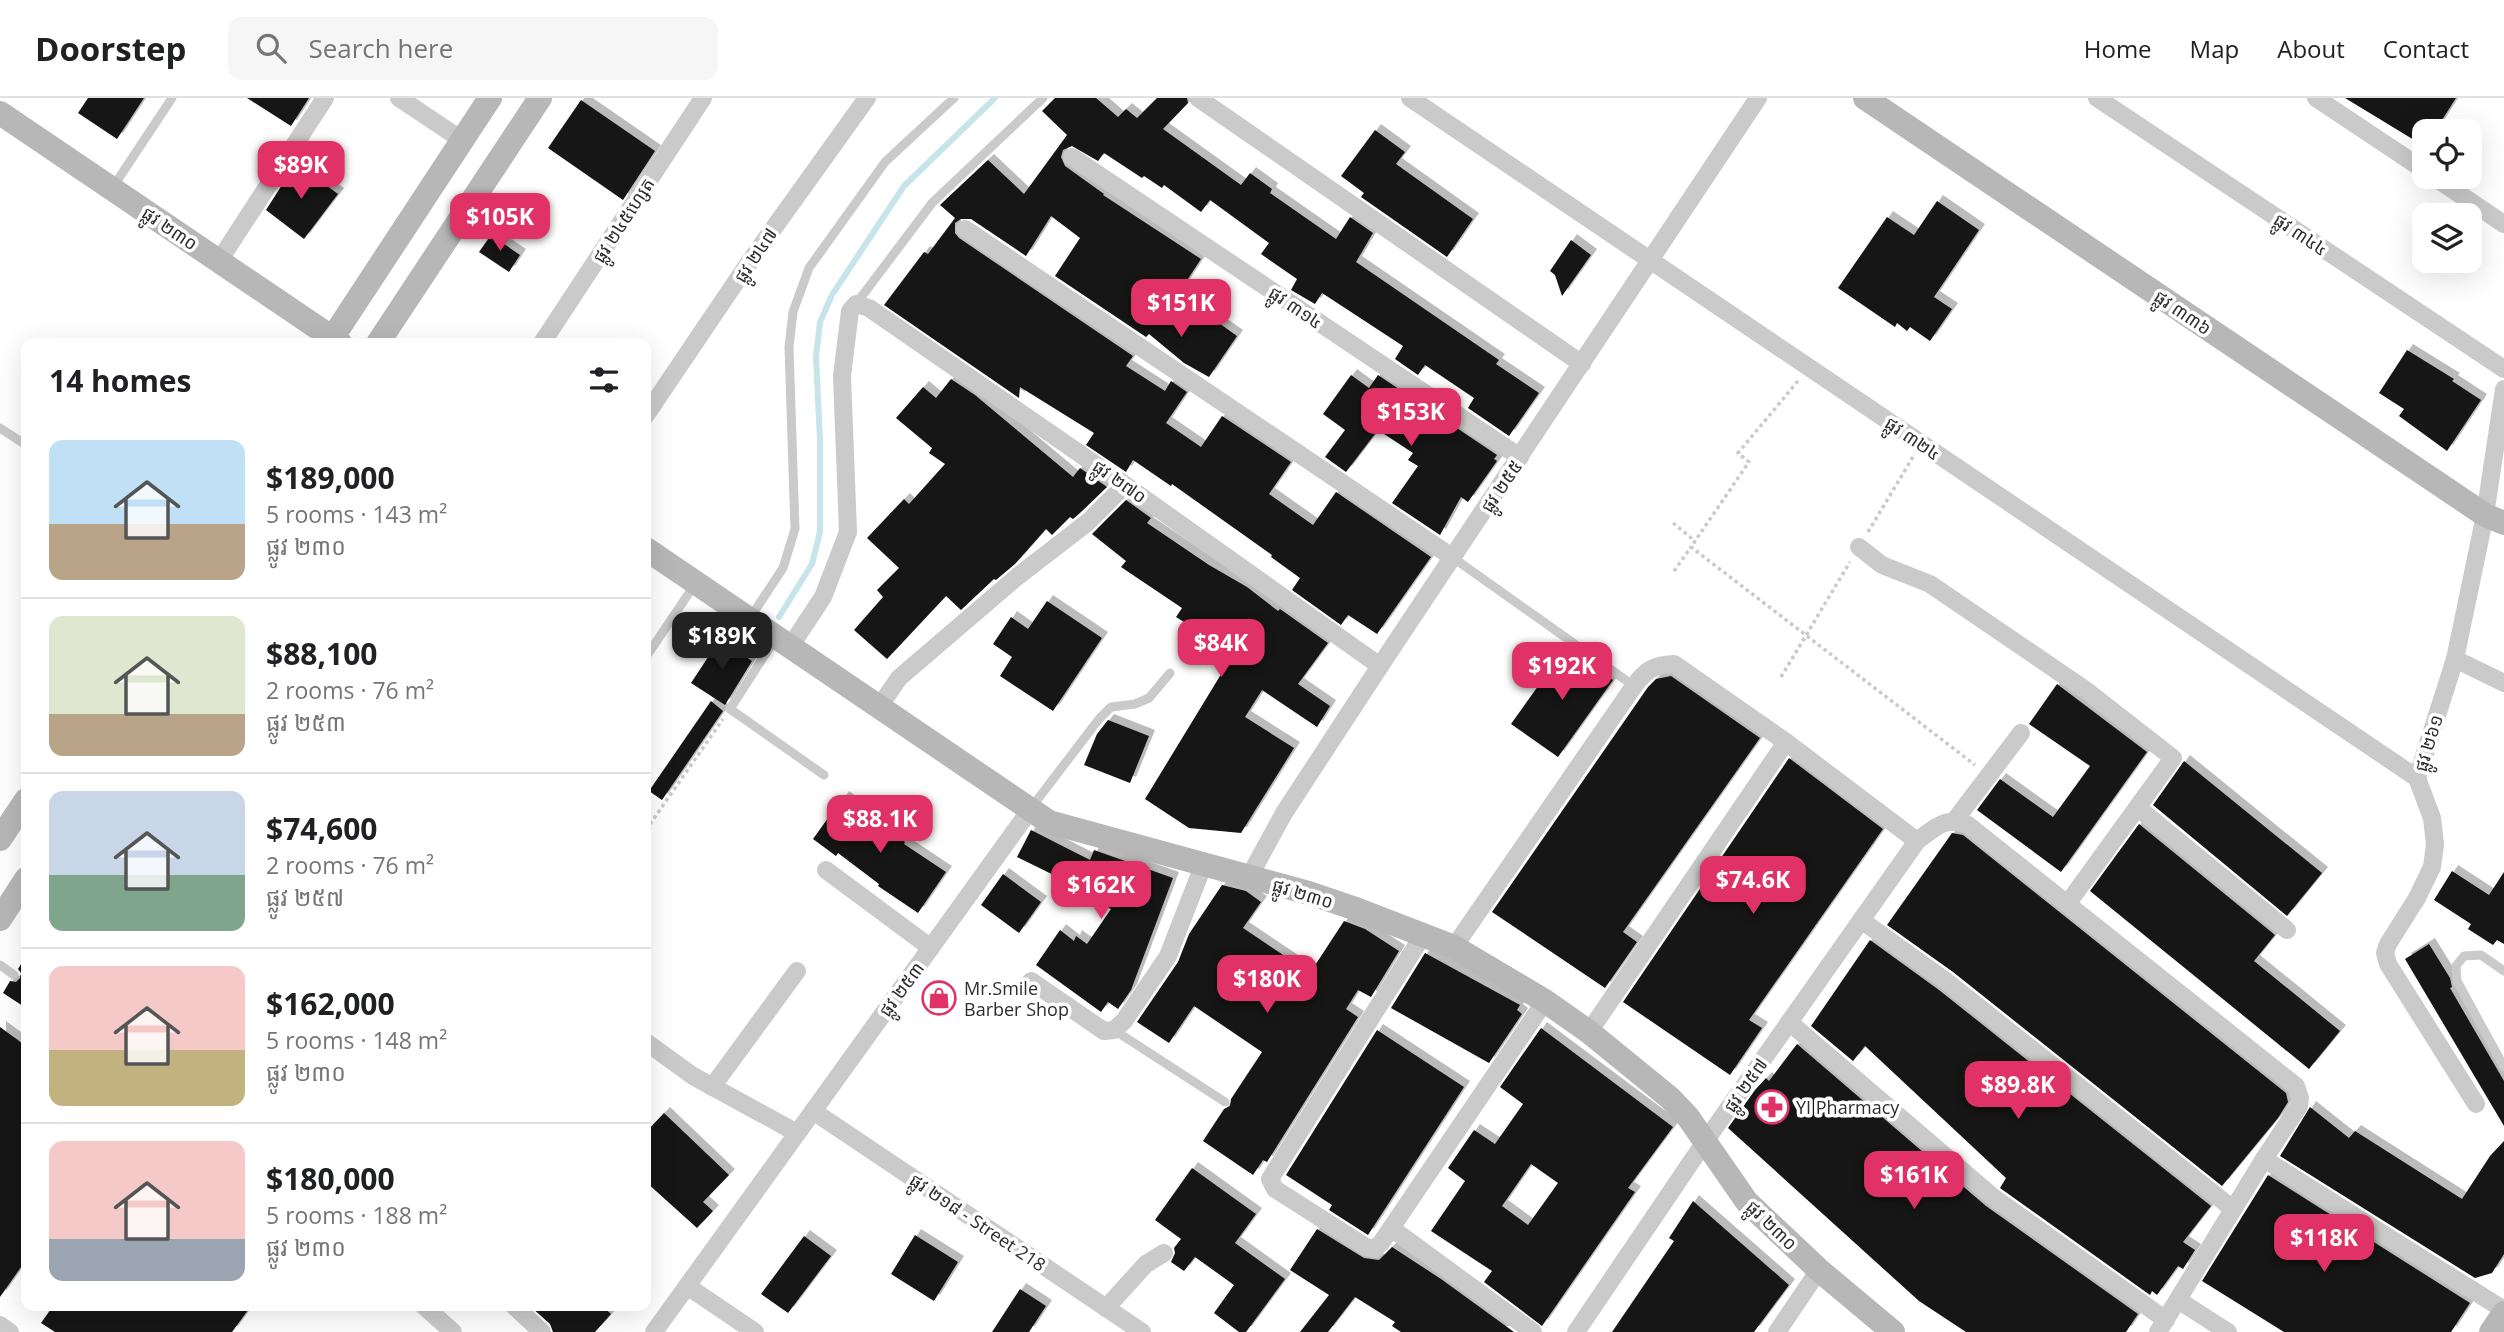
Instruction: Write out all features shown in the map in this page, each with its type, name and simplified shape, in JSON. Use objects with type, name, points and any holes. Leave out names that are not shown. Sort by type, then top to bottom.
[{"type":"street","points":[[219,261],[325,98]]},
{"type":"street","points":[[400,98],[462,140]]},
{"type":"street","points":[[336,338],[490,98]]},
{"type":"street","points":[[381,338],[540,98]]},
{"type":"street","name":"ផ្លូវ ២៤៥ហ្សេត","points":[[545,338],[703,98]]},
{"type":"street","name":"ផ្លូវ ២៤៧","points":[[651,408],[748,264],[867,98]]},
{"type":"street","points":[[1198,98],[1582,364]]},
{"type":"street","name":"ផ្លូវ ៣២៤","points":[[1410,98],[2417,778]]},
{"type":"street","name":"ផ្លូវ ២៥៥","points":[[1249,877],[1284,813],[1380,666],[1758,98]]},
{"type":"street","name":"ផ្លូវ ៣៣៦","points":[[1864,98],[2494,519]]},
{"type":"street","name":"ផ្លូវ ៣៤៤","points":[[2097,98],[2504,369]]},
{"type":"street","points":[[2316,98],[2412,162]]},
{"type":"street","name":"ផ្លូវ ២៣០","points":[[0,113],[330,338]]},
{"type":"street","name":"ផ្លូវ ៣១៤","points":[[1072,157],[1520,457]]},
{"type":"street","points":[[2452,189],[2504,224]]},
{"type":"street","points":[[965,229],[1452,557]]},
{"type":"street","points":[[783,642],[823,597],[848,532],[842,376],[850,311],[856,304]]},
{"type":"street","name":"ផ្លូវ ២៧០","points":[[856,304],[869,308],[1380,666]]},
{"type":"street","name":"ផ្លូវ ២៦១","points":[[2476,1104],[2388,964],[2385,953],[2432,867],[2435,844],[2432,818],[2417,778],[2455,659],[2494,519],[2504,389]]},
{"type":"street","points":[[879,707],[899,678],[1008,585],[1088,522],[1125,485]]},
{"type":"street","points":[[1859,547],[1882,565],[1930,584],[2087,691],[2173,758],[2068,903]]},
{"type":"street","name":"ផ្លូវ ២៣០","points":[[651,553],[1049,822],[1353,908],[1454,947],[1545,1001],[1670,1098],[1688,1117],[1747,1202],[1819,1270],[1893,1332]]},
{"type":"street","points":[[2455,659],[2504,682]]},
{"type":"street","points":[[1454,947],[1646,670],[1657,664],[1674,664],[1786,742],[1917,841],[1942,823],[1955,820],[1968,825],[2296,1086],[2300,1098],[2299,1106],[2162,1326],[1993,1197],[1789,1022]]},
{"type":"street","points":[[1955,820],[2021,733]]},
{"type":"street","points":[[1588,1032],[1786,742]]},
{"type":"street","points":[[0,839],[21,808]]},
{"type":"street","points":[[2138,808],[2287,930]]},
{"type":"street","name":"ផ្លូវ ២៥៣","points":[[654,1332],[1030,810]]},
{"type":"street","name":"ផ្លូវ ២៥៧","points":[[1576,1332],[1704,1143],[1917,841]]},
{"type":"street","points":[[1031,981],[1104,1031],[1114,1030],[1124,1021],[1168,956],[1203,866]]},
{"type":"street","points":[[826,870],[931,948]]},
{"type":"street","points":[[0,919],[21,887]]},
{"type":"street","points":[[1861,920],[1946,981],[2233,1209]]},
{"type":"street","points":[[1423,935],[1270,1179],[1275,1189],[1366,1247],[1375,1249],[1391,1228],[1545,1001]]},
{"type":"street","points":[[712,1087],[797,971]]},
{"type":"street","points":[[651,1045],[712,1087],[797,1133]]},
{"type":"street","name":"ផ្លូវ ២១៨ - Street 218","points":[[813,1111],[1142,1332]]},
{"type":"street","points":[[2264,1159],[2504,1311],[2491,1332]]},
{"type":"street","points":[[1391,1228],[1533,1332]]},
{"type":"street","points":[[1106,1308],[1146,1264],[1164,1253]]},
{"type":"street","points":[[1777,1332],[1819,1270]]},
{"type":"street","points":[[687,1286],[755,1332]]},
{"type":"street","points":[[2178,1300],[2228,1332]]},
{"type":"street","points":[[430,1311],[453,1332]]},
{"type":"street","points":[[519,1311],[542,1332]]},
{"type":"street","points":[[0,1325],[10,1332]]},
{"type":"lane","points":[[112,189],[172,98]]},
{"type":"lane","points":[[749,619],[783,568],[794,530],[789,347],[793,312],[809,268],[886,162],[954,98]]},
{"type":"lane","points":[[856,304],[932,203],[1043,98]]},
{"type":"lane","points":[[0,428],[21,442]]},
{"type":"lane","points":[[1452,557],[1634,686]]},
{"type":"lane","points":[[651,650],[696,583]]},
{"type":"lane","points":[[783,642],[730,709],[824,775]]},
{"type":"lane","name":"ផ្លូវ ២៥៣","points":[[1030,810],[1111,707],[1135,704],[1149,698],[1170,673]]},
{"type":"lane","points":[[2504,971],[2481,956],[2464,956],[2456,966],[2457,981],[2504,1067]]},
{"type":"lane","points":[[0,965],[14,975]]},
{"type":"lane","points":[[1114,1030],[1225,1102]]},
{"type":"path","points":[[1674,571],[1749,462],[1738,453],[1809,367]]},
{"type":"path","points":[[1673,523],[1695,541]]},
{"type":"path","points":[[1690,547],[1988,774]]},
{"type":"path","points":[[651,823],[730,709]]},
{"type":"building","points":[[88,98],[144,98],[117,139],[78,113]]},
{"type":"building","points":[[247,98],[309,98],[291,126]]},
{"type":"building","points":[[1055,98],[1096,98],[1118,117],[1126,109],[1137,118],[1157,98],[1187,98],[1188,103],[1163,129],[1241,185],[1250,173],[1272,189],[1270,193],[1336,239],[1350,217],[1373,233],[1356,262],[1499,360],[1496,364],[1539,393],[1509,436],[1468,408],[1474,398],[1425,365],[1418,375],[1395,359],[1403,346],[1322,293],[1315,304],[1291,290],[1297,279],[1261,254],[1269,243],[1210,200],[1201,212],[1164,185],[1162,188],[1144,176],[1142,178],[1104,153],[1098,161],[1072,146],[1063,150],[1061,157],[1065,166],[1103,195],[1201,259],[1178,294],[1237,336],[1209,377],[1184,363],[1149,334],[1146,337],[1055,276],[1080,238],[1051,216],[1026,256],[971,219],[961,219],[955,223],[955,233],[959,238],[1133,356],[1126,366],[1165,391],[1171,381],[1187,392],[1166,423],[1201,447],[1222,416],[1291,462],[1269,494],[1313,525],[1336,492],[1431,557],[1377,634],[1348,615],[1341,625],[1292,590],[1300,578],[1172,484],[1171,486],[1133,460],[1126,472],[1086,445],[1094,433],[1020,387],[1019,398],[884,305],[924,252],[928,254],[955,218],[940,205],[988,160],[1024,194],[1067,135],[1042,111]]},
{"type":"building","points":[[2345,98],[2456,98],[2443,119],[2412,119],[2412,139]]},
{"type":"building","points":[[581,100],[655,151],[623,200],[548,148]]},
{"type":"building","points":[[1375,130],[1405,152],[1396,164],[1473,219],[1447,257],[1361,197],[1364,193],[1341,176]]},
{"type":"building","points":[[296,163],[338,194],[304,239],[266,210]]},
{"type":"building","points":[[1937,201],[1979,230],[1934,297],[1952,309],[1930,341],[1910,327],[1907,331],[1897,323],[1895,327],[1838,288],[1887,217],[1914,235]]},
{"type":"building","points":[[491,235],[520,255],[509,272],[479,252]]},
{"type":"building","points":[[1571,240],[1591,255],[1562,296],[1555,275],[1550,271]]},
{"type":"building","points":[[2407,350],[2454,379],[2452,381],[2481,400],[2447,451],[2399,416],[2404,409],[2379,393]]},
{"type":"building","points":[[1351,375],[1369,388],[1378,375],[1497,455],[1494,459],[1497,461],[1468,502],[1461,497],[1440,535],[1392,503],[1418,466],[1408,460],[1413,453],[1378,430],[1346,472],[1325,457],[1345,430],[1323,414]]},
{"type":"building","points":[[951,379],[975,395],[1073,477],[1080,468],[1107,487],[1052,535],[1046,529],[1015,564],[994,579],[961,610],[946,596],[887,659],[854,630],[883,597],[877,590],[899,568],[867,538],[904,499],[909,504],[945,464],[929,453],[932,448],[896,418],[923,387],[936,398]]},
{"type":"building","points":[[1126,500],[1151,518],[1147,523],[1328,643],[1298,684],[1330,706],[1317,727],[1262,690],[1245,717],[1294,748],[1241,833],[1189,828],[1145,799],[1234,653],[1176,617],[1182,608],[1121,567],[1126,561],[1092,534]]},
{"type":"building","points":[[1047,601],[1102,638],[1053,711],[1000,676],[1012,657],[993,644],[1011,617],[1028,629]]},
{"type":"building","points":[[720,639],[752,661],[725,705],[691,683]]},
{"type":"building","points":[[1566,647],[1613,680],[1558,757],[1511,724]]},
{"type":"building","points":[[1671,676],[1760,738],[1623,932],[1637,942],[1605,988],[1492,912],[1648,687],[1656,679]]},
{"type":"building","points":[[2057,684],[2147,752],[2061,872],[1977,810],[2000,779],[2053,817],[2090,766],[2029,724]]},
{"type":"building","points":[[711,701],[723,711],[662,800],[651,792],[651,788]]},
{"type":"building","points":[[1108,720],[1149,736],[1130,783],[1084,765],[1097,734]]},
{"type":"building","points":[[1789,758],[1883,829],[1749,1020],[1762,1028],[1730,1075],[1623,1002]]},
{"type":"building","points":[[2184,761],[2322,873],[2287,916],[2153,805]]},
{"type":"building","points":[[843,797],[946,872],[918,913],[878,886],[879,884],[838,853],[836,856],[813,839]]},
{"type":"building","points":[[2139,824],[2275,935],[2254,961],[2340,1031],[2309,1069],[2090,891]]},
{"type":"building","points":[[1031,830],[1090,860],[1094,850],[1173,878],[1131,990],[1118,1009],[1108,1002],[1101,1012],[1036,965],[1060,930],[1074,941],[1076,936],[1087,944],[1111,909],[1076,892],[1078,887],[1017,857]]},
{"type":"building","points":[[1952,833],[1963,835],[2286,1093],[2288,1102],[2278,1118],[2222,1186],[1953,972],[1887,925]]},
{"type":"building","points":[[2452,871],[2489,895],[2504,872],[2504,944],[2497,940],[2493,945],[2468,929],[2471,924],[2434,900]]},
{"type":"building","points":[[1003,874],[1041,902],[1019,933],[981,905]]},
{"type":"building","points":[[1222,885],[1246,891],[1261,902],[1243,928],[1310,973],[1344,921],[1365,929],[1399,951],[1371,997],[1358,990],[1346,1009],[1358,1017],[1267,1162],[1263,1160],[1253,1175],[1203,1141],[1224,1109],[1230,1106],[1231,1099],[1262,1052],[1194,1006],[1169,1043],[1137,1022],[1178,962],[1189,934]]},
{"type":"building","points":[[1870,940],[1939,990],[2211,1206],[2183,1242],[2195,1250],[2183,1269],[2178,1266],[2157,1295],[2152,1291],[2150,1295],[2000,1188],[2006,1178],[1865,1046],[1853,1061],[1811,1026]]},
{"type":"building","points":[[2429,944],[2450,978],[2450,988],[2504,1081],[2504,1126],[2405,959]]},
{"type":"building","points":[[1425,953],[1520,1005],[1517,1010],[1522,1014],[1489,1063],[1391,1008]]},
{"type":"building","points":[[21,973],[21,1005],[3,993],[10,981],[16,982]]},
{"type":"building","points":[[0,1027],[21,1042],[21,1267],[0,1297]]},
{"type":"building","points":[[1541,1028],[1673,1127],[1628,1188],[1635,1192],[1542,1326],[1484,1282],[1492,1271],[1431,1231],[1465,1181],[1448,1168],[1474,1130],[1495,1144],[1523,1104],[1500,1087]],"holes":[[[1531,1164],[1558,1183],[1528,1225],[1502,1206]]]},
{"type":"building","points":[[1377,1030],[1464,1087],[1368,1235],[1329,1210],[1332,1205],[1286,1175]]},
{"type":"building","points":[[1797,1044],[1986,1206],[2138,1314],[2126,1332],[1966,1332],[1919,1301],[1728,1128],[1755,1090],[1766,1078],[1769,1081]]},
{"type":"building","points":[[2310,1107],[2349,1138],[2355,1131],[2462,1199],[2490,1156],[2504,1141],[2504,1254],[2492,1273],[2475,1278],[2280,1156]]},
{"type":"building","points":[[664,1113],[729,1175],[703,1202],[713,1211],[697,1228],[651,1187],[651,1127]]},
{"type":"building","points":[[1192,1168],[1256,1214],[1235,1243],[1285,1279],[1246,1332],[1239,1332],[1214,1313],[1234,1285],[1195,1257],[1184,1271],[1171,1262],[1174,1248],[1181,1239],[1155,1220]]},
{"type":"building","points":[[2268,1175],[2470,1303],[2451,1332],[2284,1332],[2202,1281]]},
{"type":"building","points":[[1693,1201],[1789,1285],[1754,1332],[1612,1332],[1674,1241],[1669,1238]]},
{"type":"building","points":[[1317,1229],[1364,1258],[1379,1260],[1392,1247],[1514,1332],[1401,1332],[1392,1326],[1395,1322],[1355,1297],[1328,1332],[1300,1332],[1329,1295],[1290,1270]]},
{"type":"building","points":[[915,1235],[958,1262],[934,1301],[891,1274]]},
{"type":"building","points":[[804,1236],[831,1256],[788,1313],[761,1294]]},
{"type":"building","points":[[1020,1289],[1046,1306],[1029,1332],[992,1332]]},
{"type":"building","points":[[49,1311],[247,1311],[232,1332],[55,1332],[41,1323]]},
{"type":"building","points":[[536,1311],[608,1311],[611,1314],[595,1332],[553,1332],[550,1324]]},
{"type":"waterway","points":[[779,617],[812,564],[820,532],[820,440],[816,357],[820,322],[832,295],[904,186],[995,98]]},
{"type":"place","name":"Mr.Smile Barber Shop","points":[[939,998]]},
{"type":"place","name":"YI Pharmacy","points":[[1772,1107]]}]
